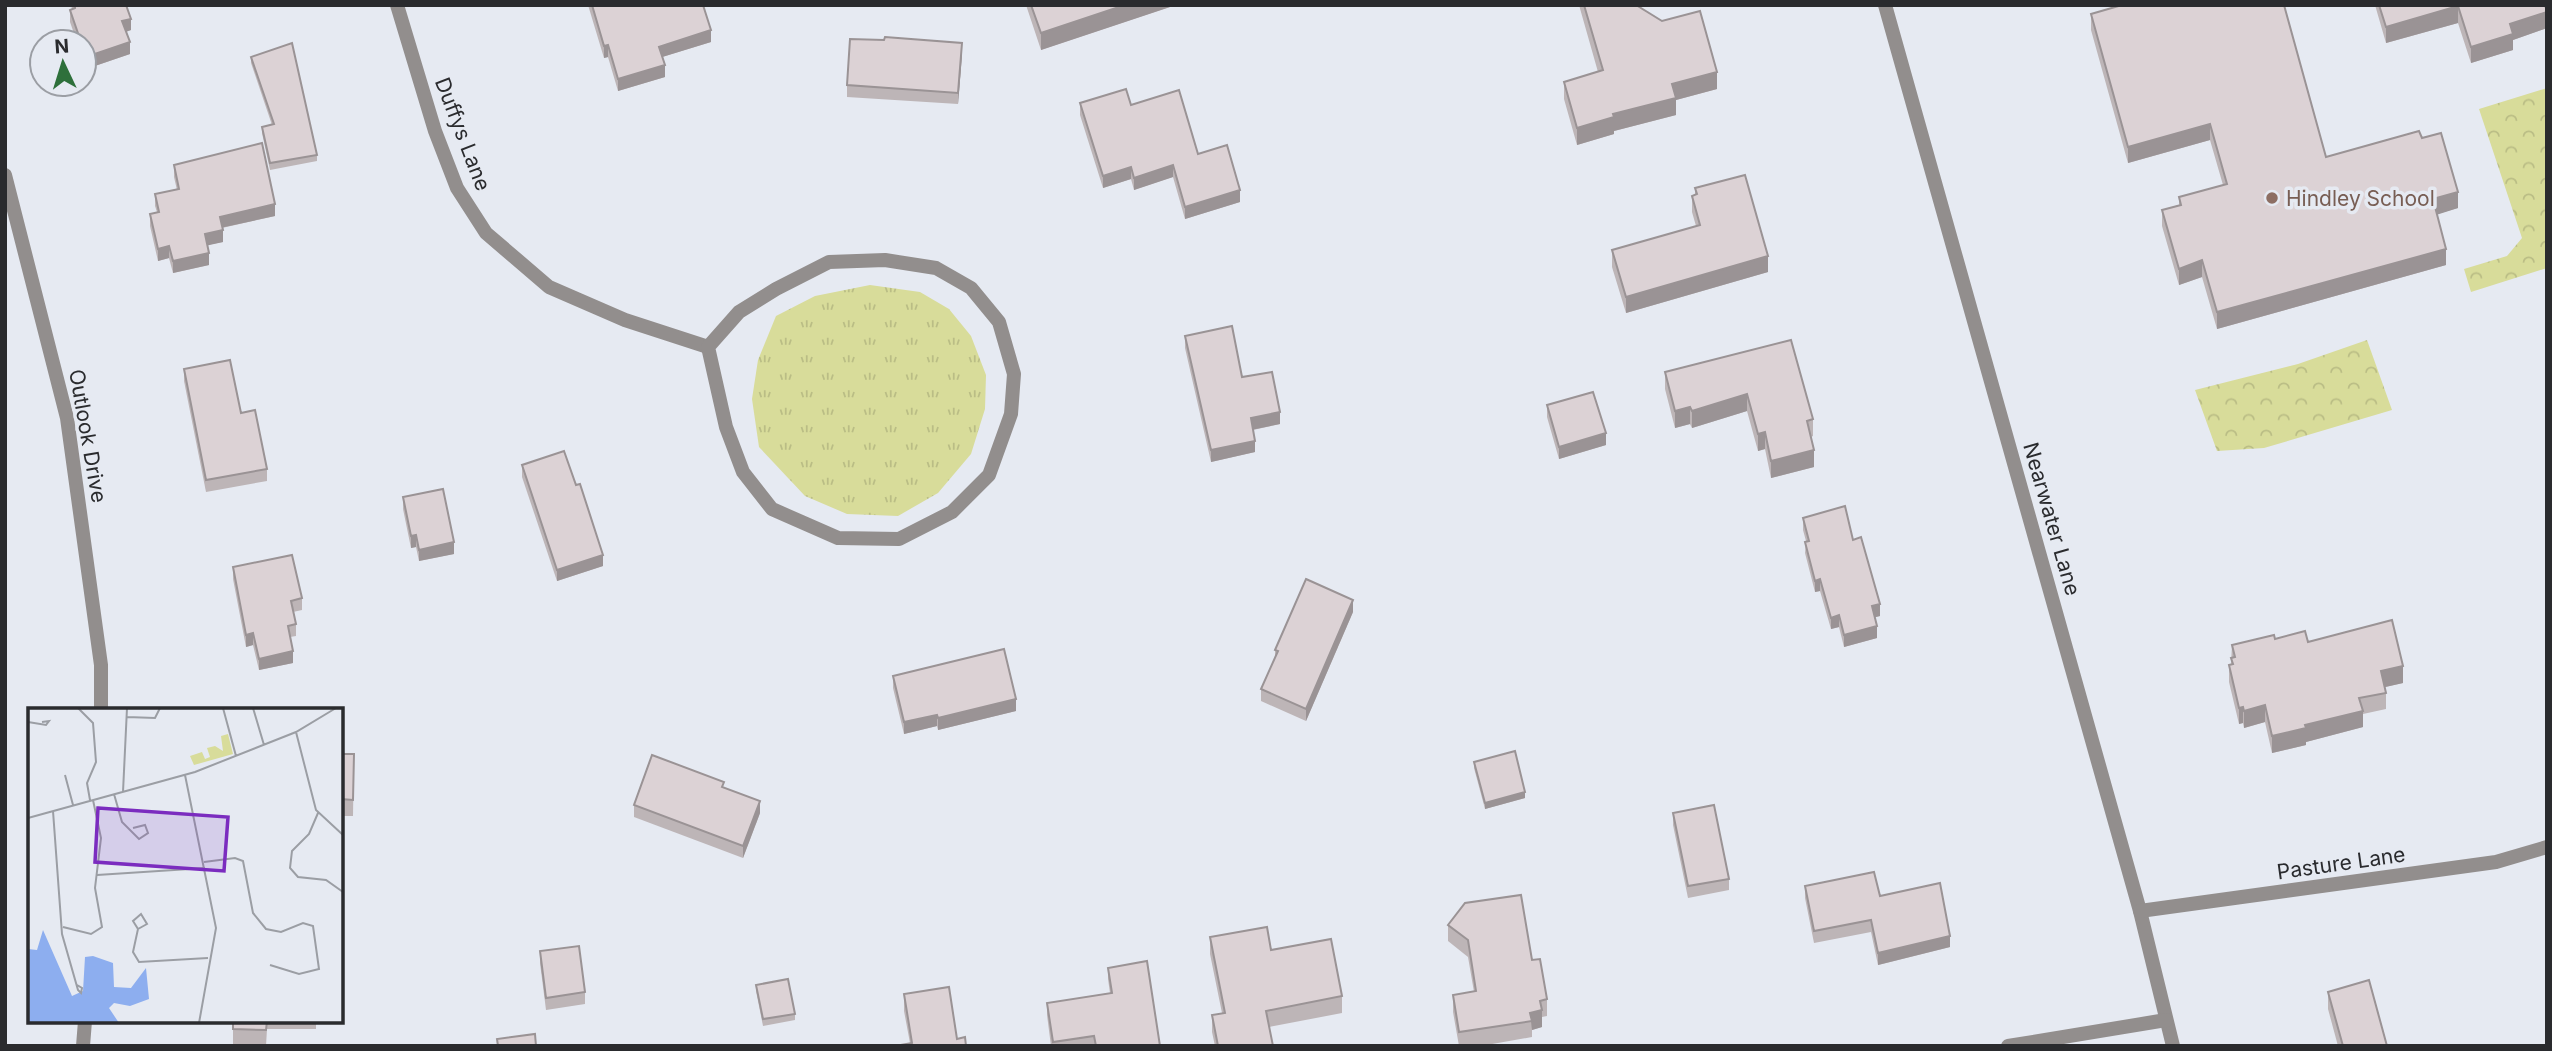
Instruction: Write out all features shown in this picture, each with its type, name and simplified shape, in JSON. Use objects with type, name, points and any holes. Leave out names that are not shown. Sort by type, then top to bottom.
[{"type":"street","name":"Duffys Lane","points":[[397,5],[435,131],[457,188],[486,233],[549,287],[625,320],[708,347]]},
{"type":"street","name":"Nearwater Lane","points":[[1885,5],[2140,911],[2173,1046]]},
{"type":"street","name":"Outlook Drive","points":[[5,175],[67,418],[101,665],[101,708]]},
{"type":"street","points":[[885,260],[936,268],[971,288],[999,322],[1014,374],[1011,414],[989,475],[952,512],[899,539],[838,538],[772,509],[744,472],[726,427],[708,347],[739,312],[828,262],[885,260]]},
{"type":"street","name":"Pasture Lane","points":[[2140,911],[2496,862],[2547,847]]},
{"type":"street","points":[[2008,1046],[2166,1020]]},
{"type":"street","points":[[83,1046],[85,1023]]},
{"type":"green space","points":[[2547,88],[2547,268],[2471,292],[2464,269],[2507,256],[2522,238],[2479,109]]},
{"type":"green space","points":[[870,285],[920,292],[949,309],[971,336],[986,375],[985,409],[971,454],[938,493],[898,516],[847,514],[805,496],[759,447],[752,399],[758,360],[776,316],[815,296]]},
{"type":"green space","points":[[2367,340],[2392,410],[2264,448],[2217,451],[2195,390],[2298,364]]},
{"type":"building","points":[[75,5],[126,5],[131,19],[122,21],[130,42],[98,53],[98,28],[76,28],[70,10],[75,8]]},
{"type":"building","points":[[592,5],[703,5],[711,30],[659,47],[665,65],[618,79],[608,45],[604,46]]},
{"type":"building","points":[[1031,5],[1125,5],[1041,33]]},
{"type":"building","points":[[1584,5],[1636,5],[1662,21],[1700,11],[1717,72],[1672,84],[1676,98],[1613,114],[1614,117],[1577,128],[1564,82],[1603,70]]},
{"type":"building","points":[[2122,5],[2284,5],[2326,157],[2419,131],[2422,138],[2441,133],[2458,192],[2433,199],[2446,249],[2217,312],[2202,260],[2179,269],[2162,210],[2181,205],[2179,197],[2227,184],[2210,124],[2128,147],[2091,14]]},
{"type":"building","points":[[2379,5],[2545,5],[2547,12],[2510,24],[2513,34],[2471,47],[2458,6],[2386,27]]},
{"type":"building","points":[[885,37],[962,43],[958,93],[847,85],[850,39],[884,40]]},
{"type":"building","points":[[292,43],[317,155],[270,163],[262,127],[274,124],[251,57]]},
{"type":"building","points":[[1126,89],[1131,105],[1179,90],[1198,154],[1227,145],[1240,190],[1185,207],[1173,165],[1134,178],[1131,167],[1103,176],[1080,103]]},
{"type":"building","points":[[262,143],[275,204],[220,217],[223,230],[205,234],[209,253],[173,261],[169,246],[158,249],[150,214],[159,212],[155,194],[179,189],[174,165]]},
{"type":"building","points":[[1745,175],[1768,256],[1626,297],[1612,250],[1700,225],[1692,196],[1697,194],[1695,188]]},
{"type":"building","points":[[1232,326],[1242,377],[1272,372],[1280,412],[1251,418],[1255,441],[1211,450],[1185,336]]},
{"type":"building","points":[[1791,340],[1813,419],[1807,421],[1814,450],[1771,461],[1765,432],[1758,434],[1747,394],[1692,411],[1690,407],[1675,411],[1665,372]]},
{"type":"building","points":[[230,360],[241,413],[255,410],[267,469],[206,480],[184,369]]},
{"type":"building","points":[[1593,392],[1606,433],[1559,447],[1547,405]]},
{"type":"building","points":[[564,451],[576,485],[580,484],[603,555],[557,570],[522,465]]},
{"type":"building","points":[[443,489],[454,542],[419,550],[416,535],[411,536],[403,497]]},
{"type":"building","points":[[1845,506],[1853,540],[1861,537],[1880,604],[1872,606],[1877,626],[1844,635],[1839,615],[1831,618],[1820,579],[1815,581],[1805,542],[1809,541],[1803,518]]},
{"type":"building","points":[[292,555],[302,598],[291,601],[296,624],[288,626],[293,651],[259,659],[253,633],[246,635],[233,567]]},
{"type":"building","points":[[1306,579],[1353,600],[1306,709],[1261,689]]},
{"type":"building","points":[[2392,620],[2403,666],[2381,671],[2386,693],[2359,698],[2363,711],[2272,736],[2265,705],[2244,711],[2243,707],[2239,708],[2229,665],[2233,664],[2231,658],[2235,657],[2232,645],[2274,635],[2275,639],[2305,631],[2308,642]]},
{"type":"building","points":[[1004,649],[1016,699],[938,718],[937,715],[904,722],[893,676]]},
{"type":"building","points":[[1515,751],[1525,792],[1485,803],[1474,762]]},
{"type":"building","points":[[343,754],[354,754],[353,800],[343,799]]},
{"type":"building","points":[[652,755],[724,782],[722,787],[760,801],[743,846],[634,805]]},
{"type":"building","points":[[1714,805],[1729,879],[1688,886],[1673,813]]},
{"type":"building","points":[[1874,872],[1880,896],[1940,883],[1950,936],[1878,953],[1871,920],[1814,931],[1805,886]]},
{"type":"building","points":[[1521,895],[1532,960],[1540,959],[1547,999],[1540,1001],[1542,1010],[1530,1013],[1532,1021],[1459,1032],[1453,995],[1476,991],[1468,940],[1448,925],[1465,903]]},
{"type":"building","points":[[1267,927],[1271,950],[1331,939],[1342,996],[1266,1011],[1273,1046],[1218,1046],[1212,1015],[1225,1013],[1210,937]]},
{"type":"building","points":[[579,946],[585,992],[546,998],[540,951]]},
{"type":"building","points":[[1147,961],[1160,1046],[1096,1046],[1094,1036],[1053,1042],[1047,1003],[1112,993],[1108,968]]},
{"type":"building","points":[[788,979],[795,1014],[763,1019],[756,985]]},
{"type":"building","points":[[2369,980],[2387,1046],[2343,1046],[2328,992]]},
{"type":"building","points":[[949,987],[957,1039],[965,1037],[966,1046],[895,1046],[912,1043],[904,994]]},
{"type":"building","points":[[233,1023],[267,1023],[266,1030],[233,1029]]},
{"type":"building","points":[[535,1034],[536,1046],[498,1046],[497,1039]]},
{"type":"place","name":"Hindley School","points":[[2272,198]]}]
